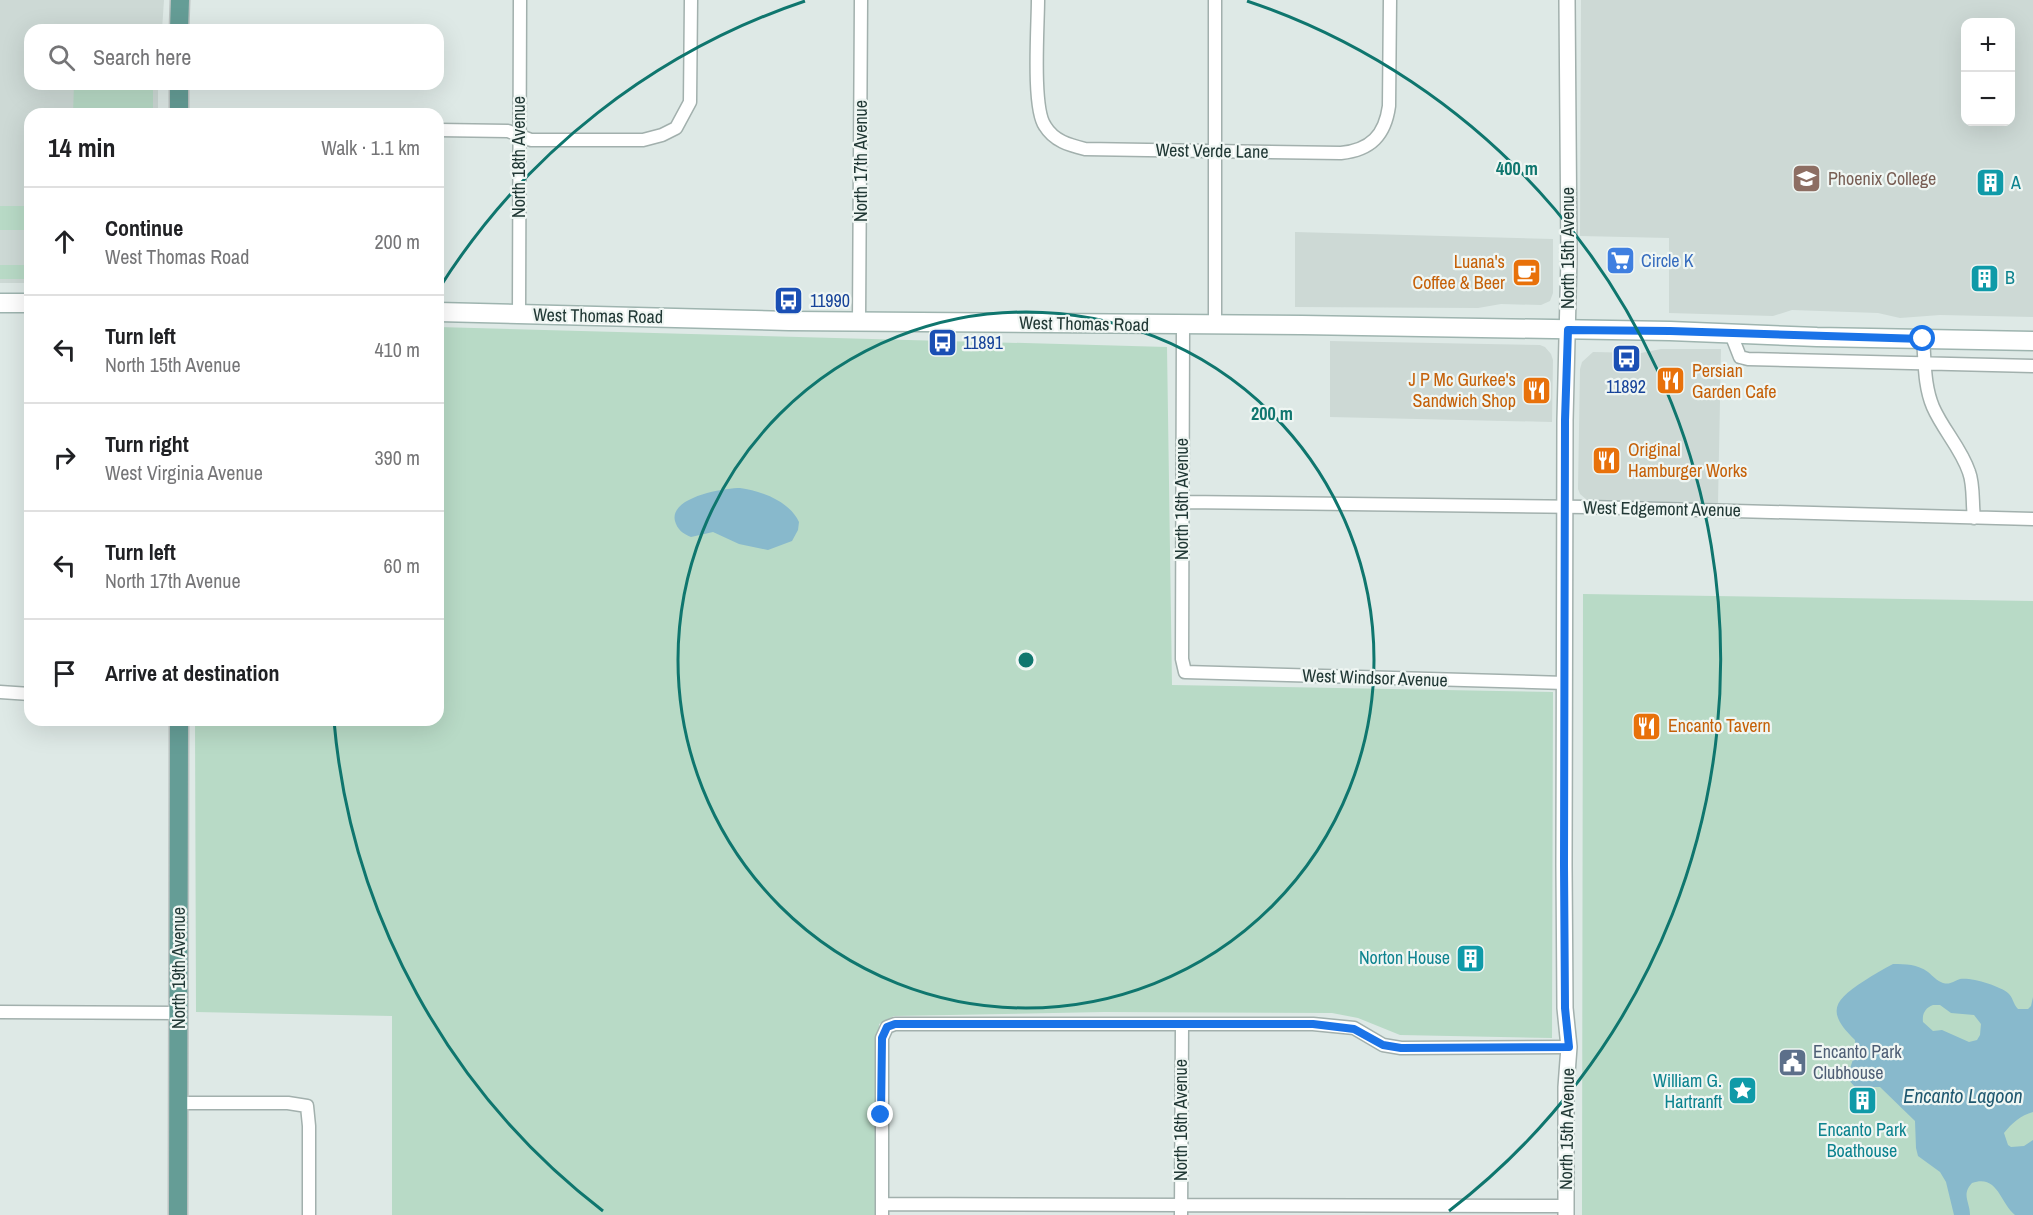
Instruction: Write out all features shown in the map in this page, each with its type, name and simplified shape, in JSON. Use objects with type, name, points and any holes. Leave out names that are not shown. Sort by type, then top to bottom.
[{"type":"main road","points":[[179,24],[180,0]]},
{"type":"main road","points":[[179,90],[179,108]]},
{"type":"main road","points":[[0,303],[24,303]]},
{"type":"main road","name":"West Thomas Road","points":[[444,312],[859,322],[1568,330],[2033,341]]},
{"type":"main road","name":"North 19th Avenue","points":[[178,1215],[179,726]]},
{"type":"street","name":"North 18th Avenue","points":[[519,314],[520,0]]},
{"type":"street","points":[[444,130],[508,131],[531,140],[643,140],[663,135],[676,128],[690,102],[691,0]]},
{"type":"street","name":"North 17th Avenue","points":[[859,322],[861,0]]},
{"type":"street","name":"West Verde Lane","points":[[1038,0],[1038,110],[1046,128],[1055,138],[1068,145],[1085,149],[1341,153],[1359,150],[1370,144],[1381,132],[1387,119],[1390,0]]},
{"type":"street","points":[[1215,0],[1213,151],[1215,325]]},
{"type":"street","name":"North 15th Avenue","points":[[1566,1210],[1566,1087],[1569,1047],[1565,974],[1567,0]]},
{"type":"street","name":"North 16th Avenue","points":[[1183,325],[1182,659],[1185,672]]},
{"type":"street","points":[[1731,334],[1740,357],[1748,359],[2033,366]]},
{"type":"street","points":[[1923,339],[1924,372],[1932,406],[1943,428],[1960,452],[1970,474],[1974,518]]},
{"type":"street","name":"West Edgemont Avenue","points":[[1183,502],[1565,507],[2033,519]]},
{"type":"street","name":"West Windsor Avenue","points":[[1185,672],[1565,683]]},
{"type":"street","points":[[0,692],[24,694]]},
{"type":"street","points":[[0,1012],[179,1013]]},
{"type":"street","points":[[1566,1210],[882,1209],[882,1038],[887,1027],[895,1024],[1338,1026],[1354,1029],[1383,1045],[1401,1048],[1569,1047]]},
{"type":"street","name":"North 16th Avenue","points":[[1181,1210],[1182,1025]]},
{"type":"street","points":[[178,1102],[288,1103],[307,1106],[309,1215]]},
{"type":"shaded area","points":[[0,0],[164,0],[162,24],[24,24],[24,90],[158,90],[158,108],[24,108],[24,283],[0,283]]},
{"type":"shaded area","name":"Phoenix College","points":[[1581,0],[2033,0],[2033,317],[1940,315],[1900,318],[1878,313],[1792,310],[1773,316],[1669,313],[1669,238],[1580,236]]},
{"type":"shaded area","points":[[1295,232],[1553,239],[1553,293],[1550,301],[1541,305],[1501,304],[1478,308],[1295,307]]},
{"type":"shaded area","points":[[1330,341],[1540,345],[1545,347],[1553,360],[1552,422],[1330,417]]},
{"type":"shaded area","points":[[1661,349],[1721,349],[1718,503],[1587,500],[1578,489],[1582,362],[1593,352],[1641,353]]},
{"type":"green space","points":[[74,90],[153,90],[153,108],[73,108]]},
{"type":"green space","points":[[0,206],[24,206],[24,230],[0,230]]},
{"type":"green space","points":[[0,265],[24,265],[24,279],[0,279]]},
{"type":"green space","points":[[444,327],[1167,347],[1172,685],[1553,692],[1552,1038],[1400,1035],[1358,1018],[1332,1013],[1104,1012],[894,1016],[879,1024],[877,1215],[392,1215],[392,1016],[196,1012],[195,726],[444,726]]},
{"type":"green space","points":[[1583,594],[2033,601],[2033,1215],[1582,1215]]},
{"type":"water","points":[[740,488],[774,498],[789,508],[799,522],[798,530],[792,541],[768,550],[739,544],[713,532],[691,537],[677,526],[675,513],[689,500],[711,492]]},
{"type":"water","name":"Encanto Lagoon","points":[[1893,964],[1907,964],[1924,969],[1943,983],[1965,979],[1992,985],[2008,993],[2018,1009],[2028,1009],[2033,997],[2033,1112],[2017,1120],[2004,1133],[2011,1147],[2024,1146],[2033,1140],[2033,1215],[2015,1215],[1993,1186],[1981,1181],[1972,1183],[1967,1191],[1970,1215],[1954,1215],[1946,1182],[1940,1172],[1918,1156],[1915,1121],[1880,1087],[1855,1087],[1847,1078],[1856,1050],[1855,1040],[1840,1022],[1837,1008],[1845,995]],"holes":[[[1940,1005],[1951,1013],[1974,1015],[1981,1024],[1977,1040],[1969,1042],[1942,1030],[1933,1031],[1923,1022],[1926,1010],[1930,1006]]]},
{"type":"place","name":"Phoenix College","points":[[1807,179]]},
{"type":"place","name":"A","points":[[1990,183]]},
{"type":"place","name":"Circle K","points":[[1620,261]]},
{"type":"place","name":"Luana's Coffee & Beer","points":[[1526,272]]},
{"type":"place","name":"B","points":[[1984,278]]},
{"type":"place","name":"11990","points":[[789,301]]},
{"type":"place","name":"11891","points":[[942,343]]},
{"type":"place","name":"11892","points":[[1626,358]]},
{"type":"place","name":"Persian Garden Cafe","points":[[1671,381]]},
{"type":"place","name":"J P Mc Gurkee's Sandwich Shop","points":[[1537,390]]},
{"type":"place","name":"Original Hamburger Works","points":[[1607,460]]},
{"type":"place","name":"Encanto Tavern","points":[[1647,726]]},
{"type":"place","name":"Norton House","points":[[1471,958]]},
{"type":"place","name":"Encanto Park Clubhouse","points":[[1792,1062]]},
{"type":"place","name":"William G. Hartranft","points":[[1743,1091]]},
{"type":"place","name":"Encanto Park Boathouse","points":[[1862,1101]]},
{"type":"route","points":[[881,1115],[882,1038],[887,1027],[895,1024],[1313,1024],[1354,1029],[1383,1045],[1401,1048],[1569,1047],[1565,1008],[1564,865],[1565,420],[1568,330],[1923,339]]}]
